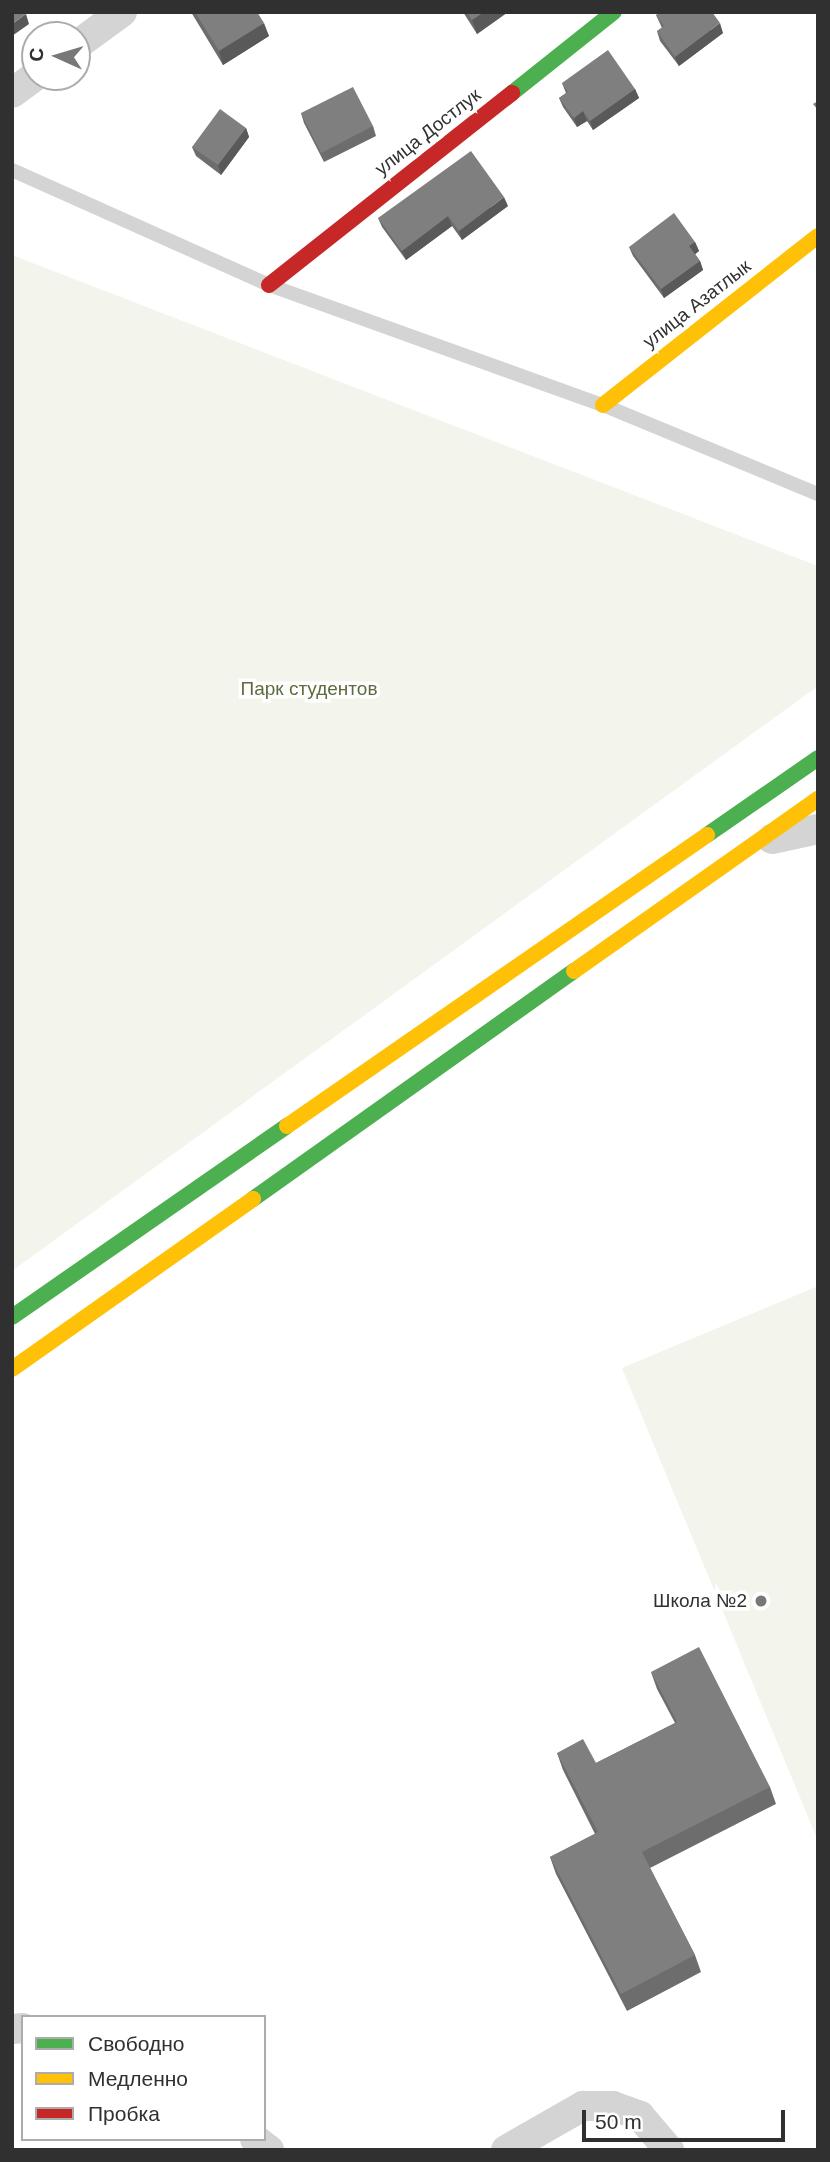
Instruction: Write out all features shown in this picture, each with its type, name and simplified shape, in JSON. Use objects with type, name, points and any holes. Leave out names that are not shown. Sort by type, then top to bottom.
[{"type":"main road","name":"улица Достлук","points":[[269,285],[614,12]]},
{"type":"main road","name":"улица Азатлык","points":[[603,405],[818,236]]},
{"type":"main road","points":[[12,1317],[818,758]]},
{"type":"main road","points":[[12,1369],[818,799]]},
{"type":"street","points":[[91,35],[122,12]]},
{"type":"street","points":[[748,847],[818,829]]},
{"type":"street","points":[[506,2150],[583,2106],[613,2106],[640,2116],[669,2150]]},
{"type":"lane","points":[[12,170],[269,285],[603,405],[818,494]]},
{"type":"green space","name":"Парк студентов","points":[[12,255],[818,566],[818,686],[12,1271]]},
{"type":"green space","name":"Школа №2","points":[[818,1286],[818,1841],[622,1368]]},
{"type":"building","points":[[12,12],[24,12],[26,14],[12,24]]},
{"type":"building","points":[[195,12],[257,12],[264,23],[219,51]]},
{"type":"building","points":[[467,12],[484,12],[472,20]]},
{"type":"building","points":[[659,12],[712,12],[720,23],[675,57],[657,31],[664,26],[656,15]]},
{"type":"building","points":[[608,50],[635,89],[590,121],[583,111],[574,118],[559,98],[568,92],[562,83]]},
{"type":"building","points":[[353,87],[373,126],[321,153],[301,113]]},
{"type":"building","points":[[220,109],[246,128],[218,165],[192,147]]},
{"type":"building","points":[[471,151],[504,197],[459,231],[448,216],[402,251],[378,218]]},
{"type":"building","points":[[674,213],[695,242],[689,246],[700,261],[661,289],[629,247]]},
{"type":"building","points":[[699,1647],[770,1787],[642,1852],[695,1955],[621,1994],[550,1857],[598,1832],[557,1753],[583,1739],[596,1763],[677,1722],[651,1672]]},
{"type":"traffic: fast","points":[[512,93],[614,12]]},
{"type":"traffic: fast","points":[[707,835],[818,758]]},
{"type":"traffic: fast","points":[[253,1199],[574,971]]},
{"type":"traffic: fast","points":[[12,1317],[287,1126]]},
{"type":"traffic: slow","points":[[603,405],[818,236]]},
{"type":"traffic: slow","points":[[574,971],[818,799]]},
{"type":"traffic: slow","points":[[287,1126],[707,835]]},
{"type":"traffic: slow","points":[[12,1369],[253,1199]]},
{"type":"traffic: jam","points":[[269,285],[512,93]]},
{"type":"place","name":"Школа №2","points":[[761,1601]]}]
